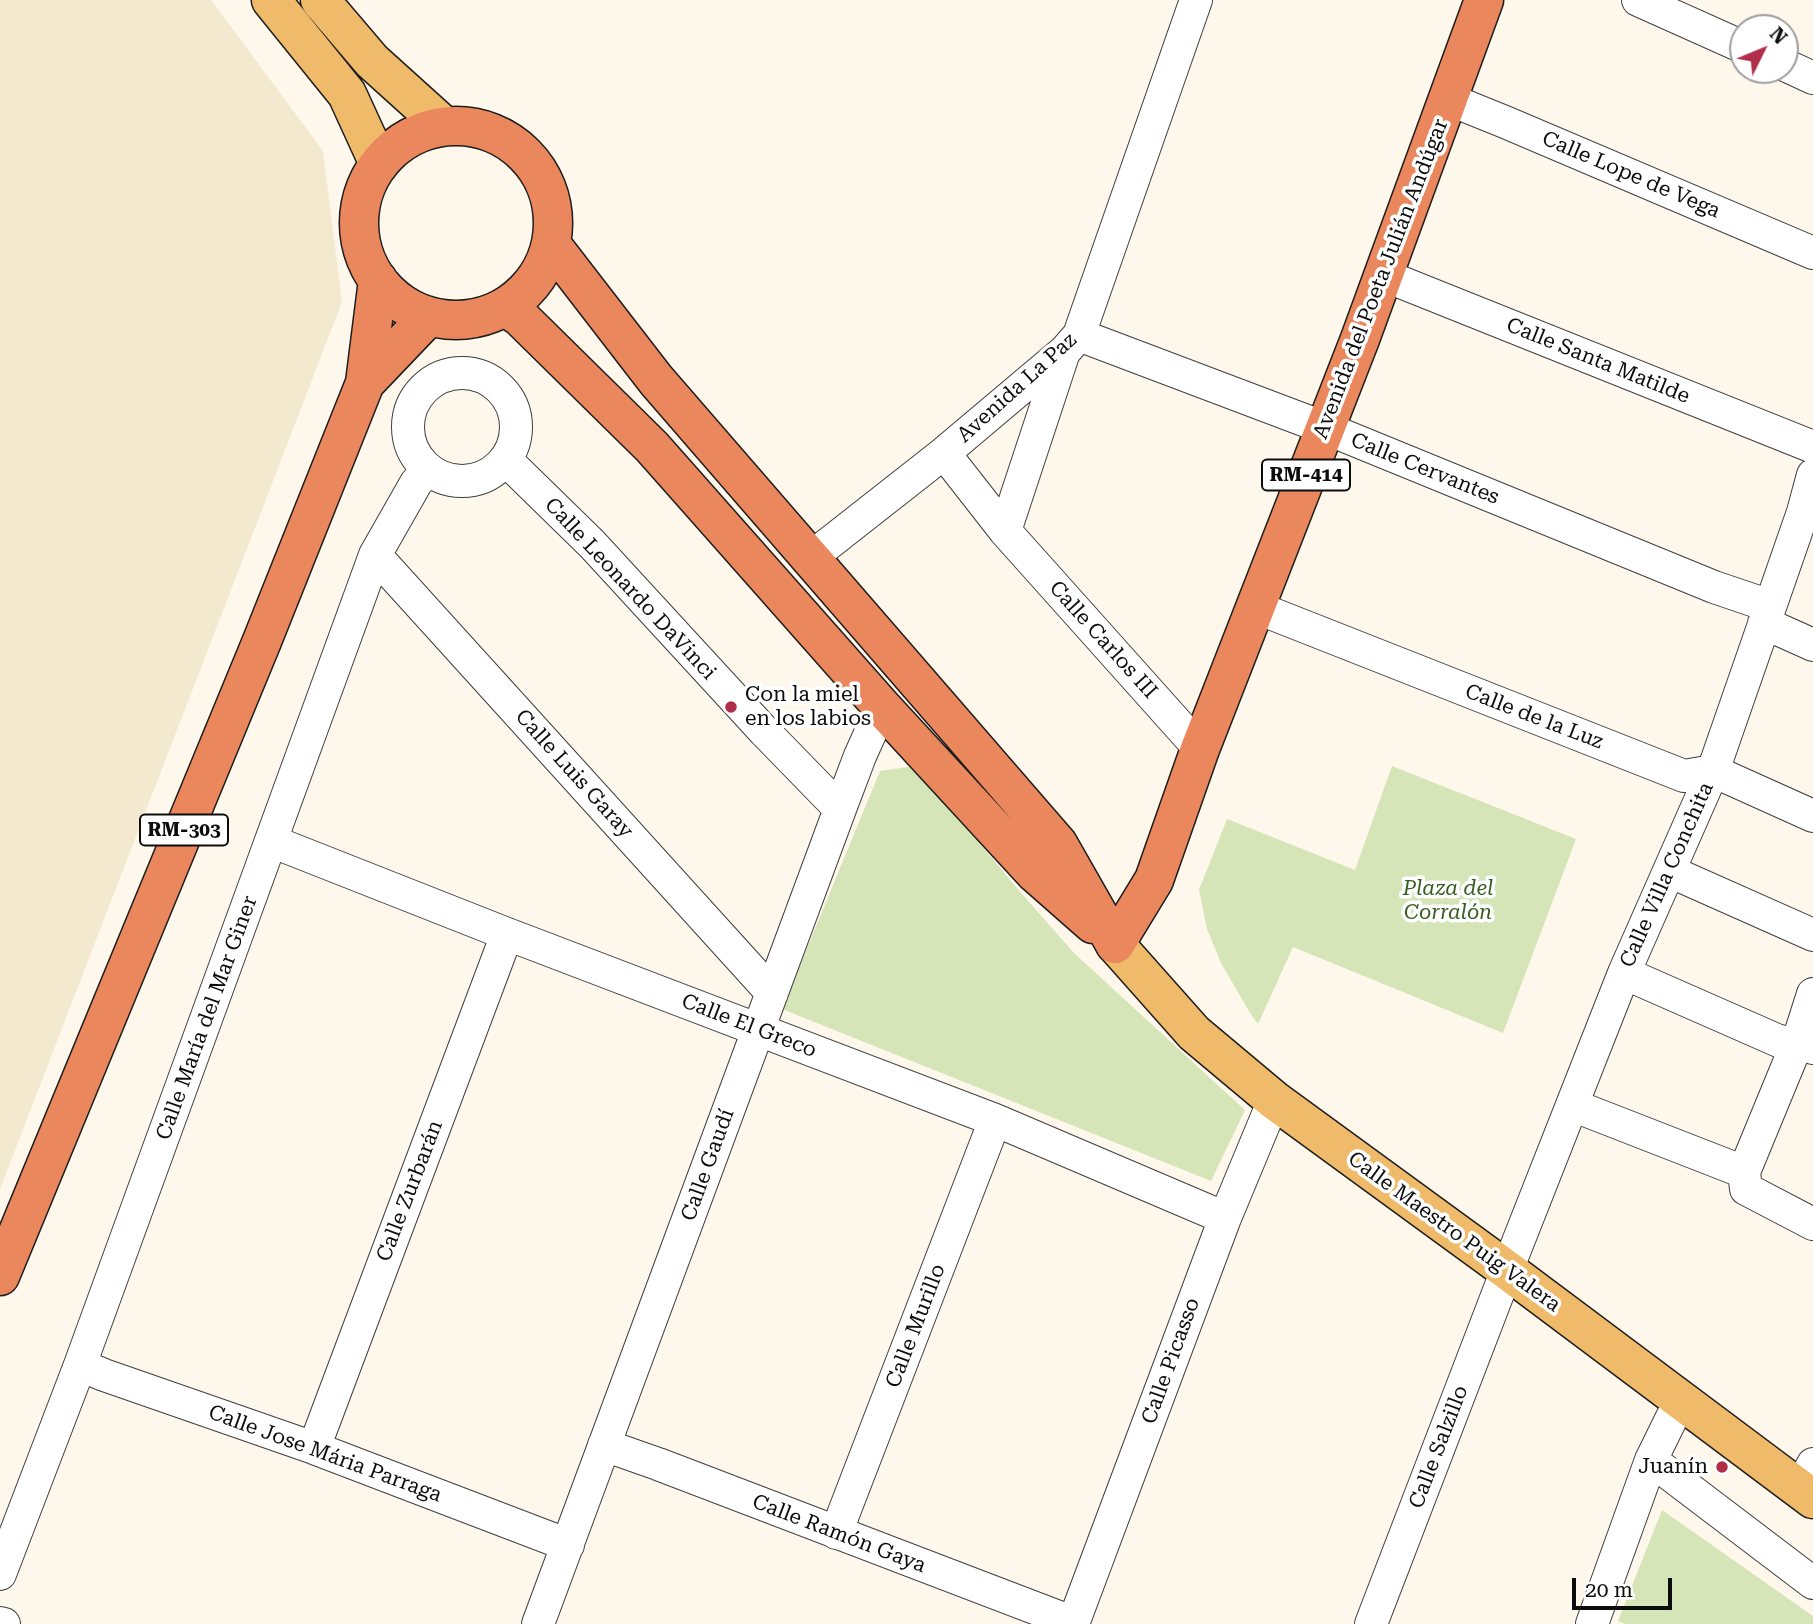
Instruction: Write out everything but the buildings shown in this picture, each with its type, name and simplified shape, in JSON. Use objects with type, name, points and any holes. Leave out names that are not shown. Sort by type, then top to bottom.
[{"type":"highway","name":"Avenida del Poeta Julián Andúgar","points":[[1115,944],[1154,880],[1200,749],[1325,428],[1485,0]]},
{"type":"highway","points":[[444,126],[475,127],[504,138],[528,157],[545,183],[553,213],[551,244],[543,269],[527,290],[506,307],[481,317],[455,320],[429,316],[400,302],[378,280],[366,258],[360,234],[360,209],[366,186],[379,164],[397,146],[419,133],[444,126]]},
{"type":"highway","points":[[551,244],[656,380],[1058,844],[1115,944]]},
{"type":"highway","name":"RM-303","points":[[0,1276],[262,641],[365,383],[378,280]]},
{"type":"highway","points":[[506,307],[520,317],[652,447],[882,707],[1035,873],[1115,944]]},
{"type":"highway","name":"RM-303","points":[[365,383],[429,316]]},
{"type":"main road","points":[[271,0],[347,94],[379,164]]},
{"type":"main road","points":[[320,0],[372,61],[444,126]]},
{"type":"main road","name":"Calle Maestro Puig Valera","points":[[1115,944],[1194,1033],[1274,1100],[1681,1399],[1809,1484]]},
{"type":"street","name":"Avenida La Paz","points":[[809,559],[944,453],[1072,343],[1196,0]]},
{"type":"street","points":[[1638,0],[1729,41]]},
{"type":"street","name":"Calle Lope de Vega","points":[[1448,99],[1813,253]]},
{"type":"street","name":"Calle Santa Matilde","points":[[1383,275],[1813,447]]},
{"type":"street","name":"Calle Cervantes","points":[[1072,343],[1325,428],[1714,587],[1767,615],[1813,645]]},
{"type":"street","points":[[1005,531],[1072,343]]},
{"type":"street","points":[[456,372],[474,373],[491,380],[505,392],[514,408],[517,426],[514,444],[506,460],[494,472],[478,480],[461,482],[443,478],[428,469],[416,456],[409,439],[408,420],[413,403],[424,388],[438,377],[456,372]]},
{"type":"street","name":"Calle Carlos III","points":[[944,453],[1005,531],[1200,749]]},
{"type":"street","name":"Calle Leonardo DaVinci","points":[[506,460],[592,544],[764,731],[840,809]]},
{"type":"street","name":"Calle María del Mar Giner","points":[[0,1574],[80,1366],[375,555],[416,483],[428,469]]},
{"type":"street","name":"Calle Villa Conchita","points":[[1507,1269],[1624,973],[1713,771],[1767,615],[1808,514],[1813,475]]},
{"type":"street","name":"Calle Luis Garay","points":[[375,555],[772,993]]},
{"type":"street","name":"Calle de la Luz","points":[[1255,607],[1684,776],[1713,771],[1813,816]]},
{"type":"street","name":"Calle Gaudí","points":[[538,1624],[840,809],[882,707]]},
{"type":"street","name":"Calle El Greco","points":[[271,841],[995,1120],[1225,1217]]},
{"type":"street","points":[[1669,871],[1813,935]]},
{"type":"street","name":"Calle Zurbarán","points":[[314,1448],[507,934]]},
{"type":"street","points":[[1624,973],[1781,1042],[1805,1044]]},
{"type":"street","points":[[1813,994],[1805,1044],[1744,1172],[1746,1189],[1813,1224]]},
{"type":"street","name":"Calle Picasso","points":[[1073,1624],[1225,1217],[1274,1100]]},
{"type":"street","points":[[1572,1105],[1744,1172]]},
{"type":"street","name":"Calle Murillo","points":[[836,1532],[995,1120]]},
{"type":"street","name":"Calle Salzillo","points":[[1371,1624],[1507,1269]]},
{"type":"street","name":"Calle Jose Mária Parraga","points":[[80,1366],[314,1448],[568,1545]]},
{"type":"street","points":[[1592,1624],[1651,1460],[1681,1399]]},
{"type":"street","name":"Calle Ramón Gaya","points":[[604,1445],[1073,1624]]},
{"type":"street","points":[[1651,1460],[1811,1578]]},
{"type":"shaded area","points":[[0,0],[211,0],[323,151],[342,302],[0,1189]]},
{"type":"green space","points":[[915,766],[1075,954],[1245,1110],[1211,1181],[782,1009],[880,771]]},
{"type":"green space","name":"Plaza del Corralón","points":[[1392,766],[1576,839],[1503,1033],[1293,947],[1258,1024],[1221,963],[1207,929],[1199,890],[1227,819],[1355,870]]},
{"type":"green space","points":[[1662,1510],[1813,1616],[1813,1624],[1625,1624],[1618,1621]]},
{"type":"place","name":"Con la miel en los labios","points":[[731,707]]},
{"type":"place","name":"Juanín","points":[[1722,1467]]}]
